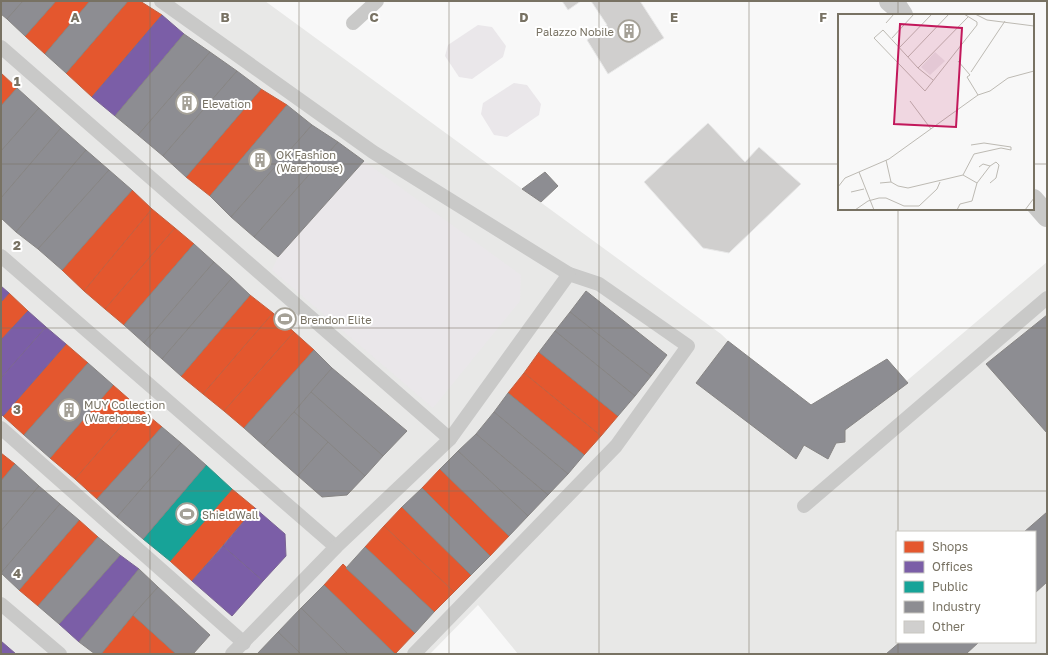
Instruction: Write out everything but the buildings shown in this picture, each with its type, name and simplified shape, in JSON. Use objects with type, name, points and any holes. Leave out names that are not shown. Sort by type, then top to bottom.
[{"type":"street","points":[[890,1],[896,6],[901,14]]},
{"type":"street","points":[[1034,201],[1047,216]]},
{"type":"lane","points":[[161,1],[373,152],[568,274],[599,284],[688,346],[616,446],[414,654]]},
{"type":"lane","points":[[353,23],[377,1]]},
{"type":"lane","points":[[1,47],[450,439]]},
{"type":"lane","points":[[1,256],[336,547]]},
{"type":"lane","points":[[232,654],[336,547],[450,439],[568,274]]},
{"type":"lane","points":[[804,506],[1047,298]]},
{"type":"lane","points":[[1,428],[244,643]]},
{"type":"lane","points":[[1,604],[60,654]]},
{"type":"shaded area","points":[[1,1],[265,1],[721,334],[812,420],[903,384],[1047,262],[1047,654],[518,654],[478,605],[430,654],[1,654]]},
{"type":"shaded area","points":[[478,25],[492,27],[506,46],[503,57],[472,79],[459,77],[445,56],[448,45]]},
{"type":"shaded area","points":[[514,83],[527,85],[541,104],[539,115],[507,137],[494,135],[481,114],[483,103]]},
{"type":"shaded area","points":[[364,161],[521,275],[520,301],[433,408],[272,270],[278,257]]},
{"type":"place","name":"Palazzo Nobile","points":[[629,31]]},
{"type":"place","name":"Elevation","points":[[187,103]]},
{"type":"place","name":"OK Fashion (Warehouse)","points":[[260,160]]},
{"type":"place","name":"Brendon Elite","points":[[285,319]]},
{"type":"place","name":"MUY Collection (Warehouse)","points":[[69,410]]},
{"type":"place","name":"ShieldWall","points":[[187,514]]}]
